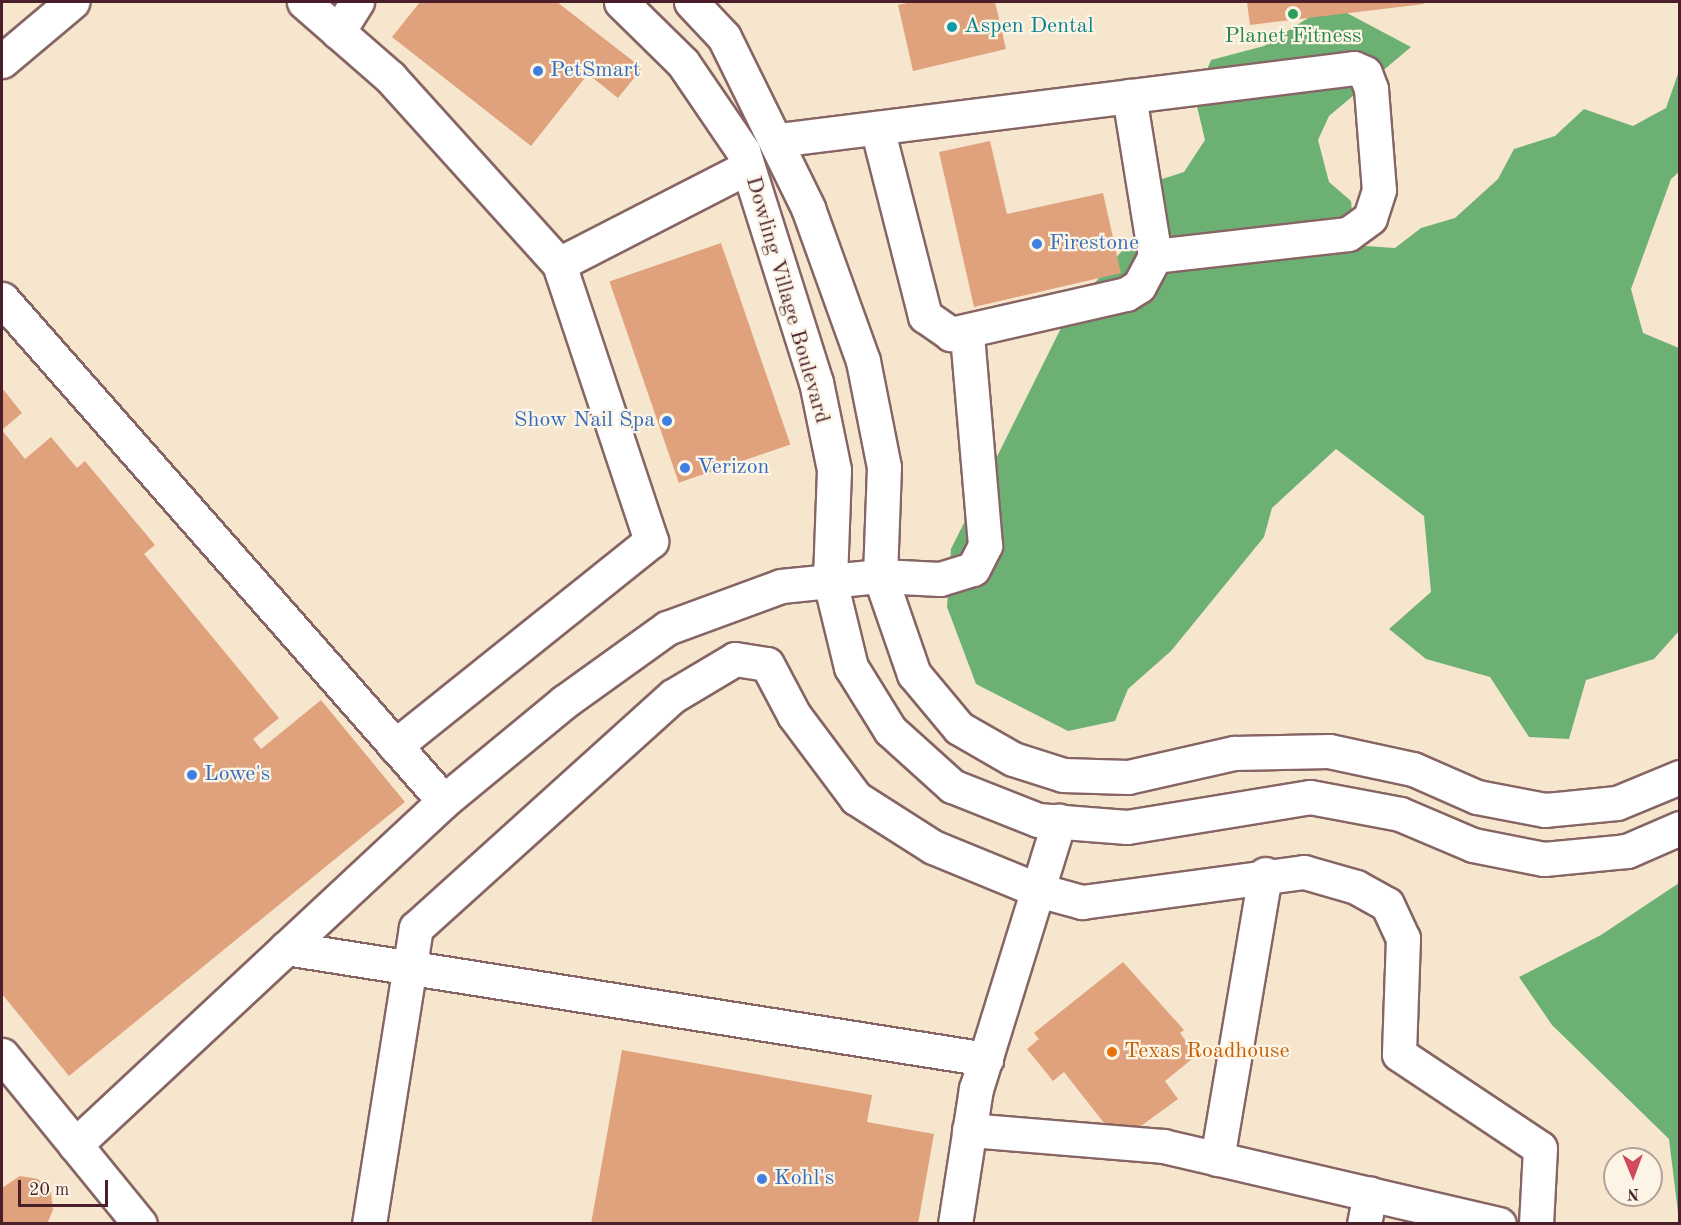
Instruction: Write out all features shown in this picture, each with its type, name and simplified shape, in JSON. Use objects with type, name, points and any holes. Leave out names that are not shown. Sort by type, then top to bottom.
[{"type":"street","points":[[2,61],[72,2]]},
{"type":"street","points":[[304,2],[390,77],[559,264],[651,541],[395,746]]},
{"type":"street","points":[[338,32],[357,2]]},
{"type":"street","name":"Dowling Village Boulevard","points":[[621,2],[683,63],[743,151],[816,382],[834,470],[830,581],[851,667],[890,730],[952,786],[1038,820],[1127,827],[1310,797],[1400,814],[1473,844],[1545,859],[1627,851],[1680,828]]},
{"type":"street","name":"Dowling Village Boulevard","points":[[691,2],[724,37],[778,140],[863,361],[884,467],[880,576],[914,674],[959,728],[1013,759],[1064,775],[1128,777],[1234,753],[1329,751],[1413,769],[1477,797],[1545,810],[1617,802],[1680,777]]},
{"type":"street","points":[[778,140],[1354,68],[1365,73],[1371,89],[1379,190],[1370,218],[1359,229],[1155,256]]},
{"type":"street","points":[[877,128],[925,316],[936,328],[967,334],[1126,294],[1139,286],[1155,256],[1129,96]]},
{"type":"street","points":[[559,264],[748,167]]},
{"type":"street","points":[[2,300],[444,801]]},
{"type":"street","points":[[75,1144],[444,801],[564,702],[667,628],[781,586],[880,576],[940,579],[973,569],[981,559],[985,545],[967,334]]},
{"type":"street","points":[[369,1224],[416,928],[673,696],[735,659],[767,664],[794,715],[856,798],[933,848],[1038,890],[1082,902],[1265,874],[1304,872],[1356,887],[1387,904],[1403,938],[1399,1054],[1540,1148],[1536,1224]]},
{"type":"street","points":[[954,1224],[969,1130],[986,1059],[1059,821]]},
{"type":"street","points":[[1217,1159],[1265,874]]},
{"type":"street","points":[[286,948],[986,1059]]},
{"type":"street","points":[[2,1055],[140,1224]]},
{"type":"street","points":[[969,1130],[1163,1146],[1217,1159],[1367,1209],[1499,1224]]},
{"type":"green space","points":[[1330,4],[1411,47],[1329,116],[1318,140],[1329,182],[1351,201],[1354,232],[1365,246],[1395,248],[1421,228],[1455,218],[1498,179],[1514,149],[1555,136],[1584,109],[1633,126],[1666,108],[1679,71],[1679,172],[1671,179],[1631,289],[1643,333],[1679,348],[1679,631],[1654,659],[1586,680],[1569,739],[1529,737],[1490,677],[1426,659],[1389,629],[1431,592],[1424,516],[1336,449],[1272,508],[1264,537],[1171,651],[1128,689],[1115,721],[1068,731],[976,684],[947,607],[951,549],[1067,316],[1147,221],[1153,182],[1184,172],[1205,140],[1195,98],[1211,60],[1264,46]]},
{"type":"green space","points":[[1679,883],[1679,1221],[1669,1139],[1552,1025],[1519,977],[1601,935]]},
{"type":"building","name":"PetSmart","points":[[420,2],[557,2],[642,68],[618,98],[588,74],[531,146],[392,37]]},
{"type":"building","name":"Aspen Dental","points":[[912,2],[995,2],[1006,49],[913,71],[898,5]]},
{"type":"building","name":"Planet Fitness","points":[[1247,2],[1423,2],[1424,4],[1250,25]]},
{"type":"building","name":"Firestone","points":[[990,141],[1007,214],[1103,193],[1121,273],[974,307],[939,152]]},
{"type":"building","points":[[721,243],[790,444],[679,483],[609,281]]},
{"type":"building","points":[[2,388],[22,413],[2,430]]},
{"type":"building","name":"Lowe's","points":[[2,430],[25,459],[51,437],[77,468],[85,461],[155,545],[144,554],[279,718],[253,739],[261,749],[321,700],[405,802],[69,1076],[2,994]]},
{"type":"building","name":"Texas Roadhouse","points":[[1123,962],[1184,1030],[1180,1033],[1197,1055],[1165,1081],[1178,1099],[1119,1142],[1064,1072],[1053,1081],[1027,1049],[1039,1039],[1034,1033]]},
{"type":"building","name":"Kohl's","points":[[622,1050],[872,1095],[867,1122],[934,1134],[918,1224],[591,1224]]},
{"type":"building","points":[[20,1176],[38,1179],[51,1192],[53,1210],[47,1224],[2,1223],[2,1188]]},
{"type":"place","name":"Planet Fitness","points":[[1293,14]]},
{"type":"place","name":"Aspen Dental","points":[[952,27]]},
{"type":"place","name":"PetSmart","points":[[538,71]]},
{"type":"place","name":"Firestone","points":[[1037,244]]},
{"type":"place","name":"Show Nail Spa","points":[[667,421]]},
{"type":"place","name":"Verizon","points":[[685,468]]},
{"type":"place","name":"Lowe's","points":[[192,775]]},
{"type":"place","name":"Texas Roadhouse","points":[[1112,1052]]},
{"type":"place","name":"Kohl's","points":[[762,1179]]}]
